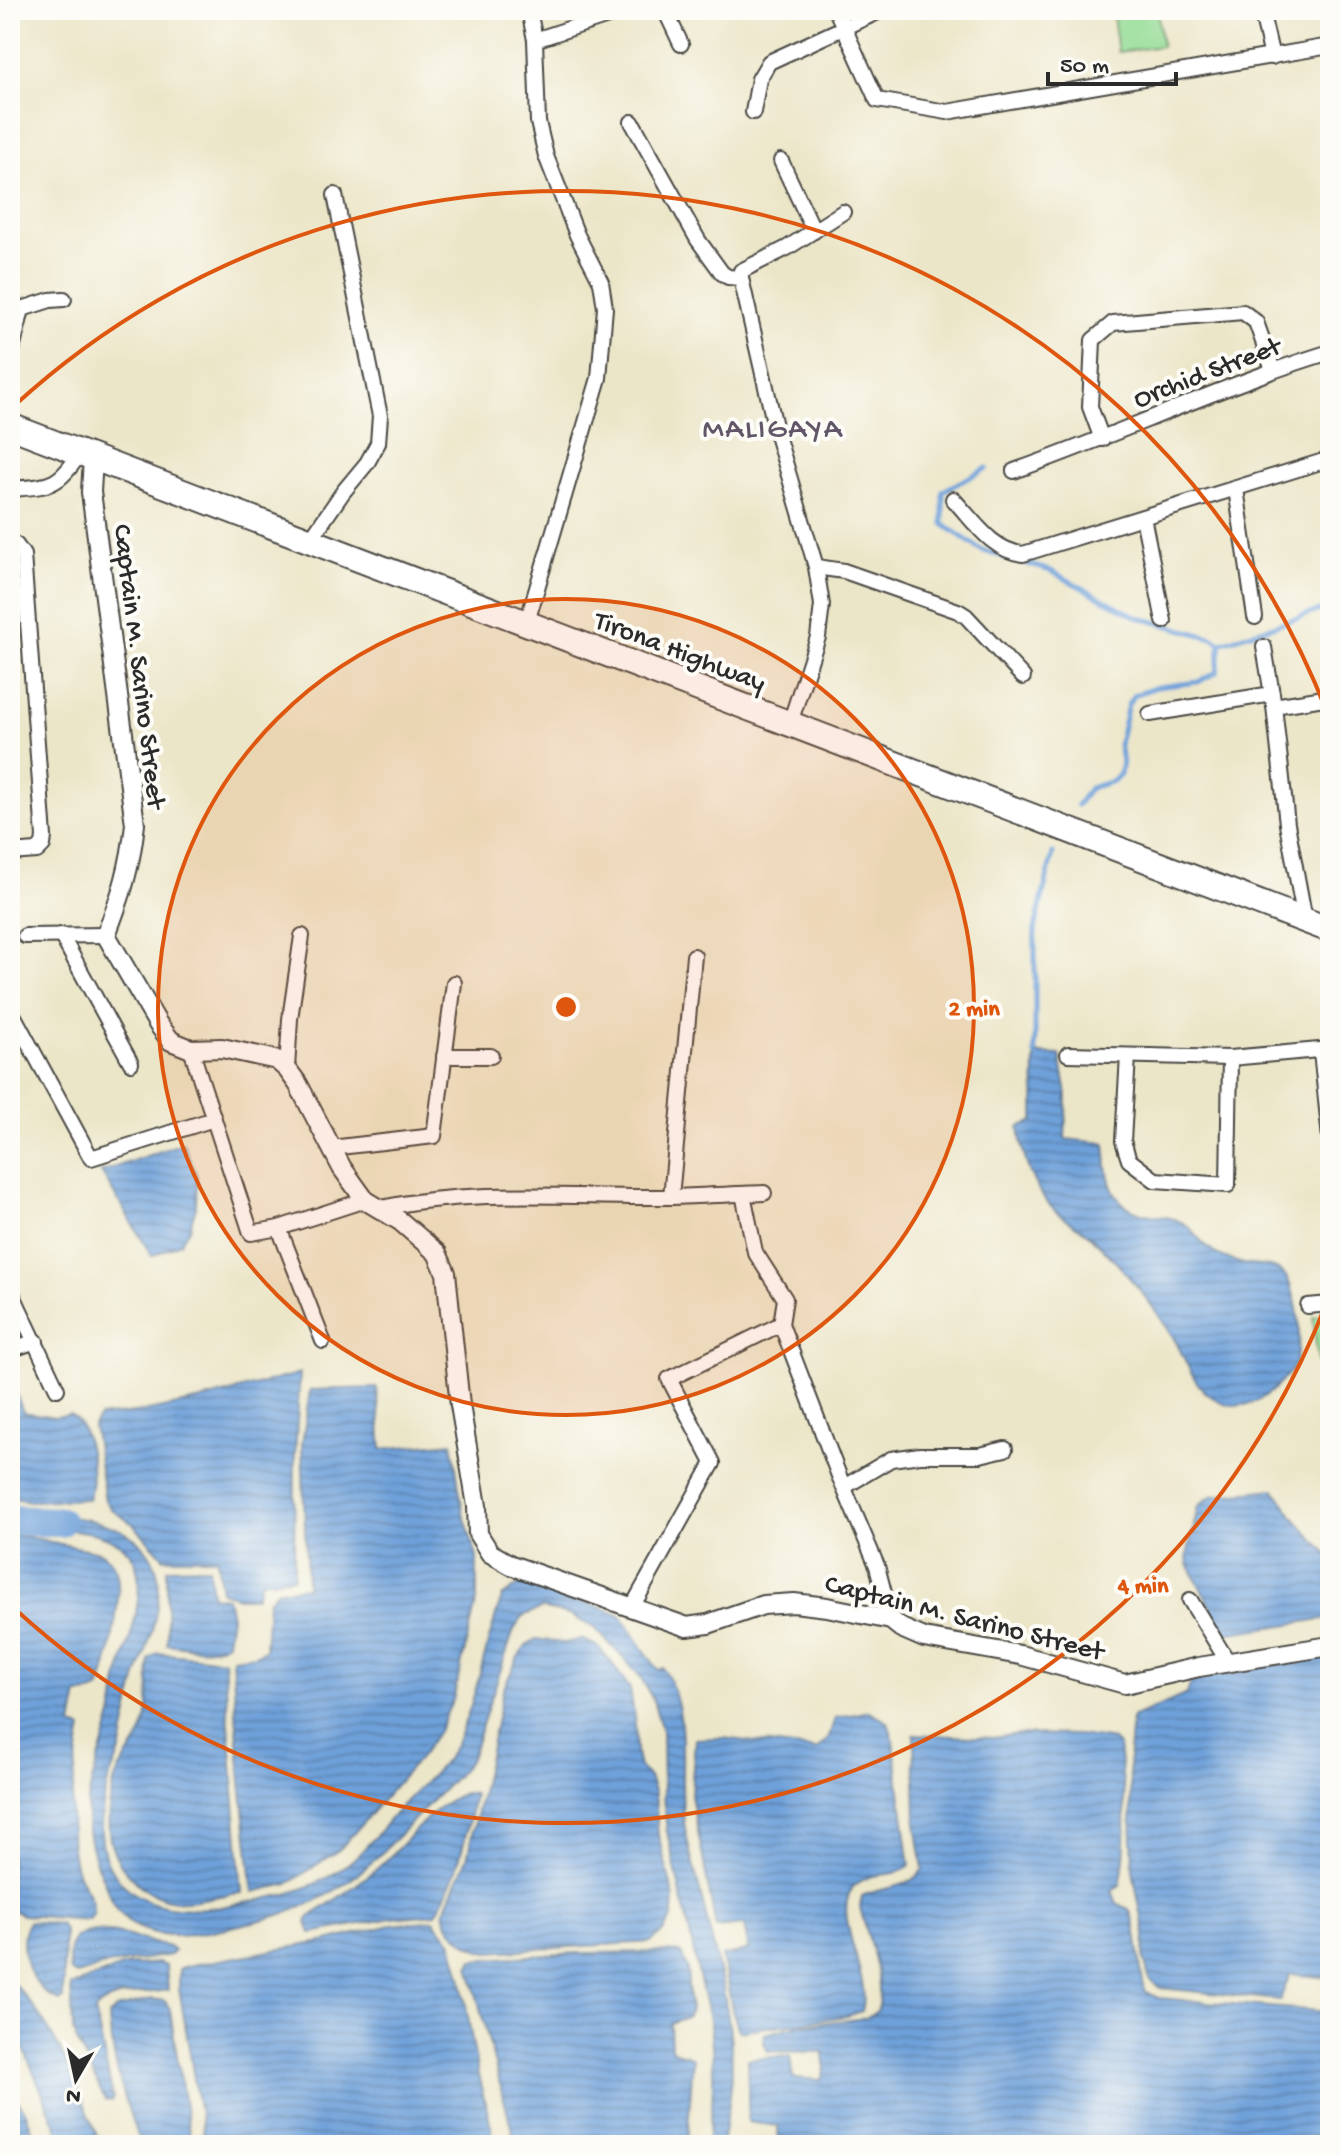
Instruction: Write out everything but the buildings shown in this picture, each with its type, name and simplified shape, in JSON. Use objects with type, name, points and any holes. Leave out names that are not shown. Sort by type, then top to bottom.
[{"type":"main road","name":"Tirona Highway","points":[[10,426],[1330,930]]},
{"type":"street","points":[[527,622],[599,378],[605,308],[601,282],[577,235],[546,156],[538,122],[535,40],[529,10]]},
{"type":"street","points":[[535,40],[626,10]]},
{"type":"street","points":[[665,10],[681,44]]},
{"type":"street","points":[[836,10],[877,100],[947,112],[1330,46]]},
{"type":"street","points":[[753,112],[759,79],[769,62],[882,10]]},
{"type":"street","points":[[1261,10],[1272,57]]},
{"type":"street","points":[[632,122],[698,240],[722,273],[741,278]]},
{"type":"street","points":[[781,161],[814,231]]},
{"type":"street","points":[[310,540],[367,463],[378,443],[380,416],[335,195]]},
{"type":"street","points":[[790,723],[822,621],[816,567],[777,435],[741,271],[787,248],[843,212]]},
{"type":"street","points":[[10,358],[22,309],[64,299]]},
{"type":"street","points":[[1102,439],[1090,407],[1093,340],[1113,323],[1243,312],[1256,322],[1273,370]]},
{"type":"street","name":"Orchid Street","points":[[1014,471],[1273,370],[1330,352]]},
{"type":"street","points":[[10,489],[54,483],[86,455]]},
{"type":"street","name":"Captain M. Sarino Street","points":[[86,455],[135,824],[126,882],[106,935]]},
{"type":"street","points":[[953,499],[997,546],[1010,553],[1023,554],[1330,459]]},
{"type":"street","points":[[1236,489],[1255,617]]},
{"type":"street","points":[[1143,517],[1164,621]]},
{"type":"street","points":[[10,542],[23,555],[44,837],[43,845],[37,851],[10,853]]},
{"type":"street","points":[[816,567],[844,571],[958,611],[1023,677]]},
{"type":"street","points":[[1264,647],[1287,824],[1305,920]]},
{"type":"street","points":[[1150,714],[1330,697]]},
{"type":"street","points":[[61,935],[131,1063]]},
{"type":"street","points":[[25,936],[106,935],[171,1041],[191,1049],[222,1048],[258,1054],[277,1060],[287,1069]]},
{"type":"street","points":[[287,1069],[290,1019],[302,936]]},
{"type":"street","points":[[671,1197],[694,956]]},
{"type":"street","points":[[331,1148],[434,1136],[454,983]]},
{"type":"street","points":[[10,1009],[91,1158],[214,1119]]},
{"type":"street","points":[[191,1049],[251,1233],[374,1204],[508,1194],[671,1197],[764,1193]]},
{"type":"street","points":[[1068,1054],[1230,1058],[1326,1050],[1330,1139]]},
{"type":"street","points":[[444,1056],[491,1056]]},
{"type":"street","points":[[1128,1056],[1123,1141],[1129,1160],[1155,1180],[1228,1185],[1230,1058]]},
{"type":"street","name":"Captain M. Sarino Street","points":[[287,1069],[350,1181],[374,1204],[437,1253],[446,1273],[460,1405],[477,1506],[478,1534],[490,1553],[511,1565],[687,1627],[708,1624],[763,1605],[794,1603],[891,1620],[924,1638],[1020,1655],[1125,1684],[1228,1662],[1330,1646]]},
{"type":"street","points":[[743,1194],[755,1252],[785,1299],[781,1324],[877,1566],[891,1620]]},
{"type":"street","points":[[279,1228],[323,1341]]},
{"type":"street","points":[[10,1289],[57,1389]]},
{"type":"street","points":[[1308,1306],[1330,1304]]},
{"type":"street","points":[[631,1609],[713,1463],[669,1379],[781,1324]]},
{"type":"street","points":[[10,1350],[36,1341]]},
{"type":"street","points":[[844,1487],[891,1459],[920,1455],[980,1455],[1005,1449]]},
{"type":"street","points":[[1190,1600],[1228,1662]]},
{"type":"green space","points":[[1112,10],[1157,10],[1162,46],[1118,52]]},
{"type":"green space","points":[[1330,1315],[1330,1397],[1322,1398],[1313,1317]]},
{"type":"water","points":[[1035,1054],[1060,1055],[1067,1095],[1065,1139],[1105,1143],[1112,1188],[1124,1204],[1146,1214],[1177,1220],[1189,1227],[1207,1247],[1223,1256],[1240,1263],[1274,1268],[1284,1274],[1297,1310],[1297,1353],[1291,1371],[1266,1396],[1249,1404],[1231,1405],[1205,1392],[1164,1323],[1134,1283],[1088,1234],[1061,1216],[1045,1200],[1026,1161],[1019,1127],[1034,1121]]},
{"type":"water","points":[[183,1143],[197,1176],[196,1206],[190,1227],[180,1243],[152,1256],[101,1172]]},
{"type":"water","points":[[300,1373],[295,1456],[294,1577],[261,1581],[256,1597],[239,1597],[221,1592],[217,1558],[164,1558],[133,1524],[112,1510],[105,1500],[93,1425],[99,1417],[202,1400]]},
{"type":"water","points":[[13,1384],[23,1412],[55,1417],[70,1414],[77,1420],[90,1454],[92,1479],[88,1499],[32,1501],[10,1498],[10,1385]]},
{"type":"water","points":[[377,1388],[382,1449],[452,1442],[463,1512],[477,1557],[477,1599],[453,1700],[422,1755],[340,1849],[288,1884],[253,1892],[232,1658],[255,1655],[265,1650],[268,1601],[277,1590],[307,1587],[302,1444],[310,1390]]},
{"type":"water","points":[[1274,1489],[1297,1521],[1330,1557],[1330,1618],[1225,1634],[1188,1564],[1198,1506],[1211,1496]]},
{"type":"water","points":[[21,1514],[78,1518],[116,1528],[146,1549],[155,1565],[159,1591],[154,1621],[121,1748],[108,1782],[101,1830],[104,1854],[115,1875],[136,1895],[162,1906],[190,1909],[219,1907],[293,1892],[327,1878],[358,1855],[453,1749],[470,1706],[502,1597],[519,1585],[532,1584],[620,1614],[658,1670],[663,1668],[678,1705],[685,1830],[721,1979],[729,2026],[732,2073],[722,2145],[707,2145],[713,2085],[710,2025],[667,1832],[662,1731],[653,1700],[640,1676],[594,1627],[570,1615],[542,1608],[523,1616],[514,1630],[471,1758],[383,1852],[347,1882],[306,1906],[253,1922],[183,1935],[149,1931],[133,1924],[114,1904],[95,1860],[87,1817],[88,1798],[134,1623],[139,1582],[137,1569],[131,1555],[120,1544],[106,1537],[70,1529],[20,1527]]},
{"type":"water","points":[[10,1536],[100,1552],[110,1560],[116,1571],[117,1612],[103,1679],[99,1690],[78,1694],[72,1726],[82,1729],[74,1780],[71,1837],[76,1869],[93,1908],[93,1915],[87,1920],[23,1915],[10,1909]]},
{"type":"water","points":[[209,1567],[212,1596],[227,1598],[231,1616],[227,1642],[214,1648],[167,1644],[167,1568]]},
{"type":"water","points":[[536,1639],[564,1643],[582,1639],[597,1646],[630,1689],[636,1754],[639,1767],[649,1777],[655,1794],[658,1835],[674,1897],[673,1916],[664,1931],[651,1942],[488,1952],[460,1938],[446,1919],[444,1912],[467,1858],[503,1690],[518,1657]]},
{"type":"water","points":[[158,1653],[224,1660],[242,1893],[192,1901],[165,1899],[137,1883],[122,1866],[112,1847],[109,1816],[113,1786],[144,1727],[149,1659]]},
{"type":"water","points":[[1330,1653],[1330,1982],[1329,1978],[1290,1974],[1280,2000],[1160,1988],[1149,1979],[1144,1957],[1145,1935],[1133,1871],[1129,1754],[1132,1718],[1187,1694],[1191,1680]]},
{"type":"water","points":[[870,1711],[888,1723],[893,1738],[910,1866],[898,1872],[863,1879],[849,1894],[846,1908],[862,1979],[862,2011],[847,2016],[739,2031],[722,1956],[749,1950],[744,1925],[716,1928],[691,1795],[695,1739],[723,1738],[817,1750],[828,1739],[835,1718]]},
{"type":"water","points":[[914,1734],[993,1738],[1018,1734],[1080,1735],[1113,1740],[1119,1746],[1125,1834],[1120,1885],[1112,1890],[1117,1904],[1129,1909],[1133,1918],[1145,1991],[1158,1998],[1330,2012],[1330,2145],[779,2145],[778,2126],[748,2122],[748,2059],[790,2056],[793,2078],[821,2080],[825,2068],[824,2052],[768,2051],[764,2034],[799,2025],[867,2018],[877,2011],[879,1984],[860,1907],[862,1896],[911,1881],[923,1869],[916,1824]]},
{"type":"water","points":[[464,1793],[474,1794],[468,1825],[455,1871],[436,1914],[392,1918],[311,1933],[307,1922],[309,1917],[372,1873],[429,1816]]},
{"type":"water","points":[[434,1920],[452,1943],[461,1976],[478,2075],[492,2129],[491,2145],[205,2145],[179,1988],[179,1969],[327,1941],[392,1925]]},
{"type":"water","points":[[29,1921],[60,1924],[64,1931],[63,1999],[60,2001],[41,1988],[28,1967],[23,1942]]},
{"type":"water","points":[[98,1931],[118,1933],[174,1951],[170,1955],[107,1965],[77,1975],[70,1972],[72,1942],[81,1934]]},
{"type":"water","points":[[576,1953],[681,1953],[687,1968],[690,2012],[687,2017],[670,2023],[671,2049],[693,2058],[687,2145],[516,2145],[469,1966],[473,1960]]},
{"type":"water","points":[[157,1963],[166,1966],[168,1990],[119,1997],[109,2000],[95,2011],[113,2098],[111,2101],[105,2100],[73,2032],[71,1986],[124,1966]]},
{"type":"water","points":[[10,1980],[41,2017],[53,2037],[101,2145],[64,2145],[23,2047],[10,2029]]},
{"type":"water","points":[[152,1999],[165,2001],[170,2010],[191,2145],[140,2145],[120,2081],[109,2016],[116,2009]]},
{"type":"water","points":[[10,2100],[18,2101],[26,2113],[37,2145],[10,2145]]},
{"type":"waterway","points":[[987,468],[943,491],[943,524],[981,550],[1051,571],[1137,617],[1213,638],[1221,643],[1217,672],[1198,682],[1157,687],[1134,695],[1128,704],[1119,744],[1122,761],[1120,774],[1113,781],[1090,788],[1077,805]]},
{"type":"waterway","points":[[1221,643],[1330,607]]},
{"type":"waterway","points":[[1035,1054],[1035,929],[1053,853]]},
{"type":"waterway","points":[[10,1520],[60,1522]]},
{"type":"district","name":"MALIGAYA","points":[[773,427]]}]
